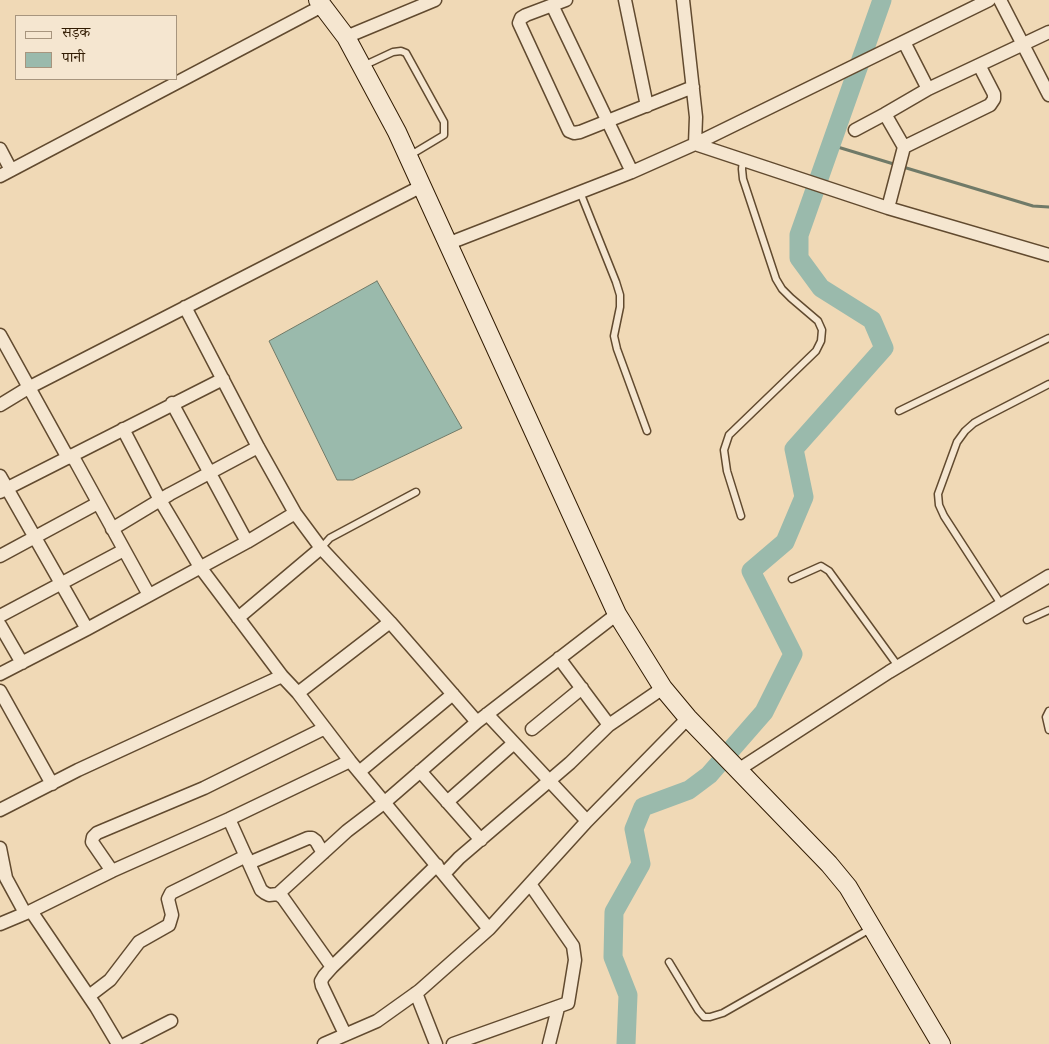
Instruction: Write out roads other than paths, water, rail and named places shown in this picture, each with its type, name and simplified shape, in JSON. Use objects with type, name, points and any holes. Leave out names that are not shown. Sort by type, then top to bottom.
[{"type":"main road","points":[[320,3],[346,37],[397,132],[617,614],[664,688],[688,718],[829,864],[848,887],[941,1044]]},
{"type":"street","points":[[346,37],[410,4],[436,0]]},
{"type":"street","points":[[566,0],[526,15],[521,18],[519,23],[566,126],[574,134],[693,87]]},
{"type":"street","points":[[625,0],[647,106]]},
{"type":"street","points":[[683,0],[696,117],[696,144]]},
{"type":"street","points":[[1000,0],[1049,95]]},
{"type":"street","points":[[447,244],[632,172],[696,144],[904,42],[979,2]]},
{"type":"street","points":[[178,80],[320,3]]},
{"type":"street","points":[[552,5],[632,172]]},
{"type":"street","points":[[855,130],[928,89],[1049,32]]},
{"type":"street","points":[[904,42],[928,89]]},
{"type":"street","points":[[903,151],[990,105],[994,100],[994,94],[979,64]]},
{"type":"street","points":[[0,149],[5,173],[177,80]]},
{"type":"street","points":[[885,114],[903,151],[888,208]]},
{"type":"street","points":[[696,144],[888,208],[1049,255]]},
{"type":"street","points":[[0,405],[28,388],[422,186]]},
{"type":"street","points":[[185,307],[258,447],[295,513],[321,548],[390,622],[452,694],[514,744],[587,821]]},
{"type":"street","points":[[0,336],[28,388],[98,503],[149,595]]},
{"type":"street","points":[[4,490],[172,403],[223,379]]},
{"type":"street","points":[[172,403],[247,542]]},
{"type":"street","points":[[123,429],[160,500],[200,567],[282,676],[298,693],[350,761],[489,929]]},
{"type":"street","points":[[112,529],[160,500],[258,447]]},
{"type":"street","points":[[0,476],[4,490],[35,538],[87,630]]},
{"type":"street","points":[[0,556],[98,503]]},
{"type":"street","points":[[0,674],[87,630],[247,542],[295,513]]},
{"type":"street","points":[[238,618],[321,548]]},
{"type":"street","points":[[0,616],[124,550]]},
{"type":"street","points":[[734,766],[1049,576]]},
{"type":"street","points":[[229,819],[261,890],[269,895],[278,894],[347,831],[385,802],[482,718],[617,614]]},
{"type":"street","points":[[298,693],[390,622]]},
{"type":"street","points":[[0,625],[22,663]]},
{"type":"street","points":[[559,658],[609,725]]},
{"type":"street","points":[[0,810],[282,676]]},
{"type":"street","points":[[532,729],[582,688]]},
{"type":"street","points":[[352,1037],[322,986],[321,981],[332,967],[440,869],[481,840],[609,725],[664,688]]},
{"type":"street","points":[[0,692],[52,784]]},
{"type":"street","points":[[359,772],[452,694]]},
{"type":"street","points":[[324,1044],[352,1037],[377,1021],[416,993],[489,929],[587,821],[688,718]]},
{"type":"street","points":[[112,870],[92,842],[93,837],[97,833],[204,788],[325,728]]},
{"type":"street","points":[[447,802],[514,744]]},
{"type":"street","points":[[0,924],[112,870],[229,819],[350,761]]},
{"type":"street","points":[[420,771],[481,840]]},
{"type":"street","points":[[89,996],[110,980],[139,942],[169,925],[172,915],[168,899],[175,890],[247,859],[308,838],[316,841],[323,854]]},
{"type":"street","points":[[0,848],[6,878],[28,912],[89,996],[118,1044]]},
{"type":"street","points":[[453,1044],[558,1008],[568,1002],[570,998],[575,952],[569,939],[530,884]]},
{"type":"street","points":[[278,894],[295,913],[332,967]]},
{"type":"street","points":[[416,993],[433,1043]]},
{"type":"street","points":[[549,1044],[558,1008]]},
{"type":"street","points":[[126,1044],[171,1021]]},
{"type":"lane","points":[[362,66],[393,52],[400,51],[406,53],[435,104],[444,122],[444,135],[408,156]]},
{"type":"lane","points":[[741,516],[727,471],[724,450],[729,435],[816,351],[821,341],[822,330],[818,321],[782,289],[776,279],[743,179],[743,160]]},
{"type":"lane","points":[[580,192],[620,295],[620,307],[614,336],[647,431]]},
{"type":"lane","points":[[899,411],[1049,338]]},
{"type":"lane","points":[[1001,604],[944,516],[939,505],[938,494],[957,442],[965,431],[974,423],[1049,384]]},
{"type":"lane","points":[[321,548],[330,538],[416,492]]},
{"type":"lane","points":[[792,579],[820,566],[830,570],[898,666]]},
{"type":"lane","points":[[1027,620],[1049,610]]},
{"type":"lane","points":[[1049,711],[1046,717],[1049,730]]},
{"type":"lane","points":[[669,962],[698,1010],[704,1016],[710,1017],[723,1013],[873,927]]},
{"type":"water","points":[[377,281],[462,428],[353,480],[337,480],[269,341]]},
{"type":"waterway","points":[[626,1044],[628,995],[613,957],[614,912],[641,864],[634,829],[643,807],[689,790],[709,775],[764,712],[793,654],[751,571],[785,542],[804,497],[794,449],[884,348],[872,320],[821,288],[799,258],[799,235],[882,0]]},
{"type":"waterway","points":[[831,145],[897,165]]},
{"type":"waterway","points":[[903,167],[1033,206],[1049,207]]}]
